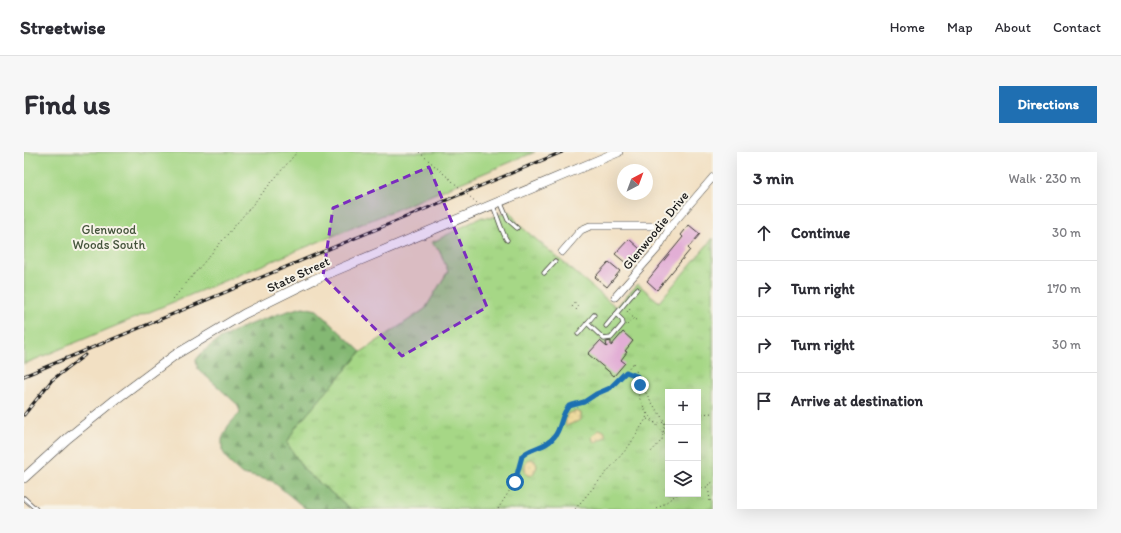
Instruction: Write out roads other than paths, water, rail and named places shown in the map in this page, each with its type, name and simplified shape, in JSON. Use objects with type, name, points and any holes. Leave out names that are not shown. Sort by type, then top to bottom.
[{"type":"street","name":"State Street","points":[[24,478],[115,400],[175,355],[244,314],[314,280],[618,152]]},
{"type":"street","name":"Glenwoodie Drive","points":[[615,298],[661,243],[671,226],[713,177]]},
{"type":"street","points":[[562,252],[579,232],[587,227],[671,226]]},
{"type":"lane","points":[[496,203],[508,220],[517,228]]},
{"type":"lane","points":[[496,203],[504,237],[507,240]]},
{"type":"lane","points":[[544,273],[555,261]]},
{"type":"lane","points":[[606,326],[637,289]]},
{"type":"lane","points":[[587,324],[604,339],[612,338],[623,324],[622,320],[616,314]]},
{"type":"lane","points":[[578,334],[594,315]]},
{"type":"lane","points":[[24,498],[36,509]]},
{"type":"railway","points":[[24,376],[562,152]]},
{"type":"railway","points":[[24,415],[52,380],[85,355]]},
{"type":"park label","name":"Glenwood Woods South","points":[[109,236]]}]
